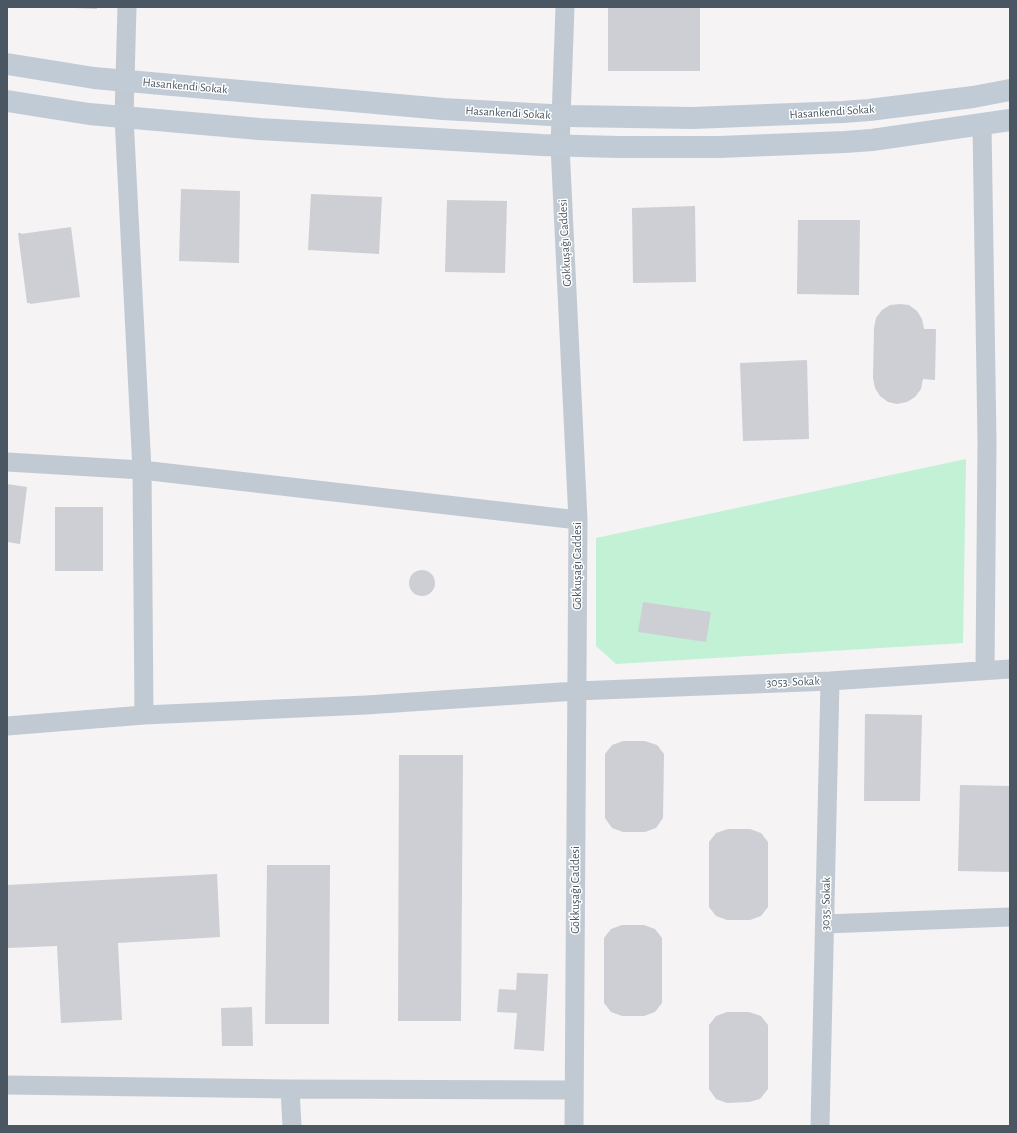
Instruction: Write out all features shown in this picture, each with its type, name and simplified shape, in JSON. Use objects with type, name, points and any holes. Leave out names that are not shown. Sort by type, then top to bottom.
[{"type":"main road","name":"Hasankendi Sokak","points":[[7,64],[94,78],[443,109],[562,116],[687,118],[837,112],[868,110],[972,97],[1010,90]]},
{"type":"main road","points":[[7,101],[124,118],[259,129],[560,146],[668,148],[872,140],[1010,120]]},
{"type":"street","points":[[127,7],[124,118],[142,470],[144,716]]},
{"type":"street","name":"Gökkuşağı Caddesi","points":[[565,7],[560,146],[578,520],[574,1126]]},
{"type":"street","points":[[982,124],[987,442],[985,670]]},
{"type":"street","points":[[7,462],[142,470],[578,520]]},
{"type":"street","name":"3053. Sokak","points":[[7,726],[144,716],[366,705],[576,691],[830,681],[1010,668]]},
{"type":"street","name":"3035. Sokak","points":[[820,1126],[830,681]]},
{"type":"street","points":[[825,924],[1010,917]]},
{"type":"street","points":[[7,1085],[290,1089],[574,1090]]},
{"type":"street","points":[[290,1089],[292,1126]]},
{"type":"green space","points":[[966,459],[963,643],[616,664],[596,646],[596,538]]},
{"type":"building","points":[[97,7],[97,9],[75,8]]},
{"type":"building","points":[[608,7],[700,7],[700,71],[608,71]]},
{"type":"building","points":[[181,189],[240,191],[239,263],[179,261]]},
{"type":"building","points":[[311,194],[382,197],[379,254],[308,250]]},
{"type":"building","points":[[447,200],[507,201],[505,273],[445,272]]},
{"type":"building","points":[[695,206],[696,282],[633,283],[632,208]]},
{"type":"building","points":[[798,220],[860,220],[859,295],[797,294]]},
{"type":"building","points":[[71,227],[80,297],[30,304],[27,303],[18,233],[21,234]]},
{"type":"building","points":[[890,305],[909,305],[917,311],[922,319],[924,329],[936,329],[935,380],[923,379],[921,389],[915,397],[907,402],[897,404],[888,402],[880,396],[875,388],[873,378],[874,328],[876,318],[882,310]]},
{"type":"building","points":[[807,360],[809,439],[743,441],[740,363]]},
{"type":"building","points":[[7,484],[27,487],[20,544],[7,542]]},
{"type":"building","points":[[55,507],[103,507],[103,571],[55,571]]},
{"type":"building","points":[[422,570],[431,574],[435,583],[431,592],[422,596],[413,592],[409,583],[413,574]]},
{"type":"building","points":[[643,602],[711,612],[706,642],[638,632]]},
{"type":"building","points":[[865,714],[922,715],[920,801],[864,801]]},
{"type":"building","points":[[623,741],[645,741],[657,745],[664,754],[663,818],[656,828],[645,832],[623,832],[612,828],[605,818],[605,754],[612,745]]},
{"type":"building","points":[[399,755],[463,755],[461,1021],[398,1021]]},
{"type":"building","points":[[960,785],[1010,786],[1010,872],[958,871]]},
{"type":"building","points":[[728,829],[750,829],[761,833],[768,842],[768,907],[761,916],[750,920],[727,920],[716,916],[709,907],[709,842],[716,833]]},
{"type":"building","points":[[267,865],[330,865],[329,1024],[265,1024]]},
{"type":"building","points":[[217,874],[220,937],[118,943],[122,1020],[61,1023],[57,946],[7,948],[7,885]]},
{"type":"building","points":[[622,925],[644,925],[655,929],[662,938],[662,1003],[655,1012],[644,1016],[622,1016],[611,1012],[604,1003],[604,938],[611,929]]},
{"type":"building","points":[[517,973],[548,974],[544,1051],[514,1049],[517,1013],[497,1012],[499,989],[516,990]]},
{"type":"building","points":[[252,1007],[253,1046],[222,1046],[221,1008]]},
{"type":"building","points":[[727,1012],[749,1012],[761,1016],[768,1025],[768,1089],[760,1099],[749,1102],[727,1103],[716,1099],[709,1089],[709,1025],[716,1016]]}]
